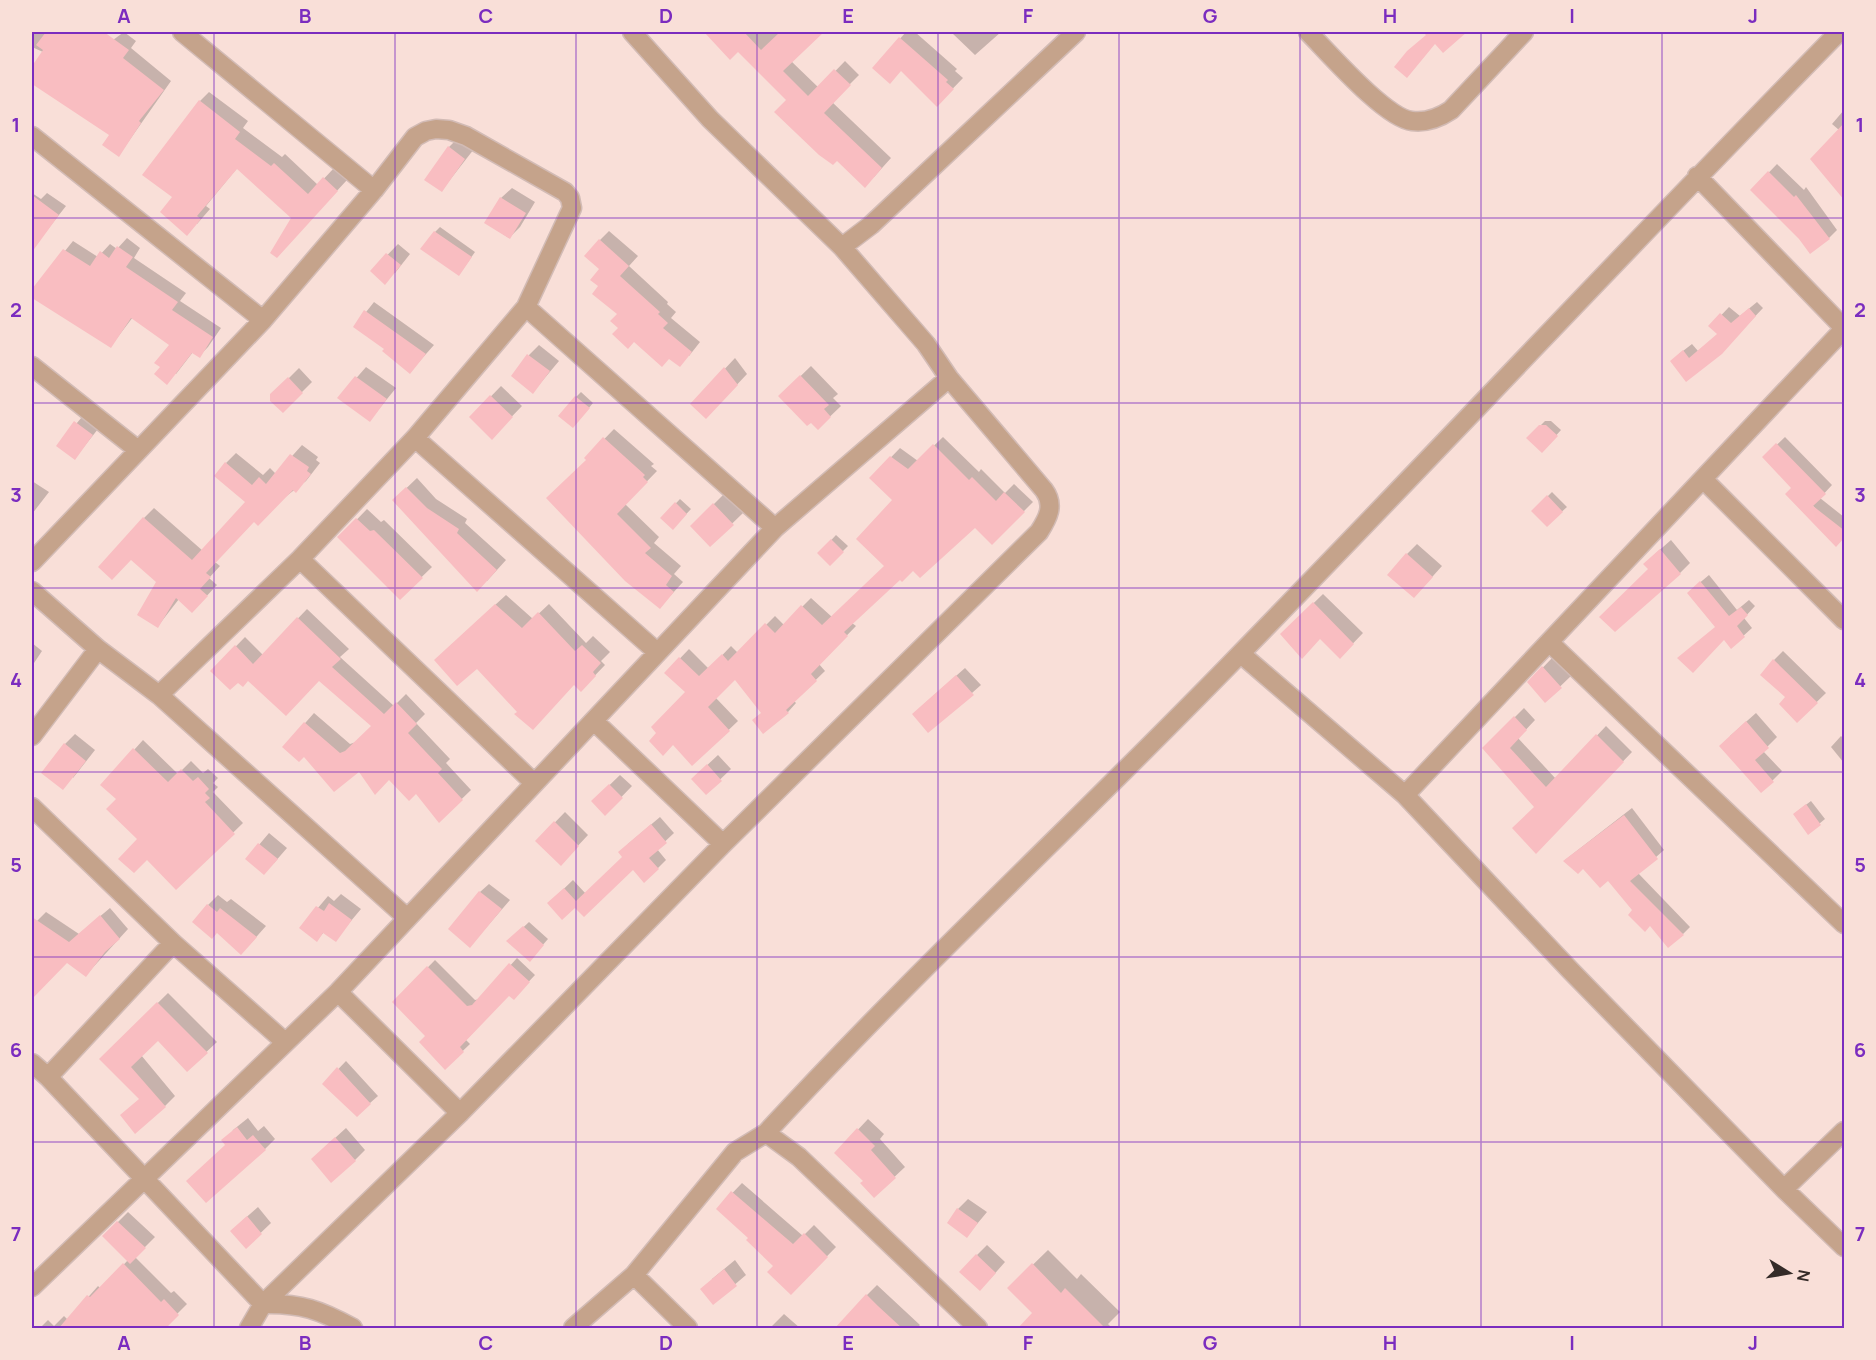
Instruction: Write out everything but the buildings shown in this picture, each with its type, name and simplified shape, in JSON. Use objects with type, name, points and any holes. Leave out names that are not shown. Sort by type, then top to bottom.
[{"type":"street","points":[[182,32],[374,190]]},
{"type":"street","points":[[249,1329],[263,1304],[460,1113],[723,844],[1039,532],[1047,520],[1050,498],[949,378],[926,344],[842,247],[710,119],[632,32]]},
{"type":"street","points":[[842,247],[871,225],[1076,32]]},
{"type":"street","points":[[1308,32],[1373,97],[1391,112],[1410,121],[1438,118],[1451,110],[1524,32]]},
{"type":"street","points":[[573,1329],[634,1275],[735,1152],[766,1133],[853,1038],[1241,654],[1697,176],[1839,32]]},
{"type":"street","points":[[32,562],[263,320],[374,190],[415,137],[426,130],[436,129],[449,130],[466,136],[565,192],[570,198],[572,208],[526,307],[415,438],[300,559],[159,694]]},
{"type":"street","points":[[32,136],[263,320]]},
{"type":"street","points":[[1405,795],[1845,329],[1697,176]]},
{"type":"street","points":[[526,307],[775,528]]},
{"type":"street","points":[[32,366],[138,450]]},
{"type":"street","points":[[32,1287],[338,992],[406,916],[533,782],[595,722],[657,652],[775,528],[949,378]]},
{"type":"street","points":[[415,438],[657,652]]},
{"type":"street","points":[[1703,479],[1845,620]]},
{"type":"street","points":[[300,559],[533,782]]},
{"type":"street","points":[[32,591],[98,649],[159,694],[406,916]]},
{"type":"street","points":[[1549,642],[1845,924]]},
{"type":"street","points":[[32,736],[98,649]]},
{"type":"street","points":[[1241,654],[1405,795],[1570,970],[1784,1189],[1845,1246]]},
{"type":"street","points":[[595,722],[723,844]]},
{"type":"street","points":[[32,807],[173,943],[285,1042]]},
{"type":"street","points":[[48,1077],[173,943]]},
{"type":"street","points":[[338,992],[460,1113]]},
{"type":"street","points":[[32,1063],[144,1177],[263,1304],[300,1304],[330,1315],[353,1329]]},
{"type":"street","points":[[1784,1189],[1845,1131]]},
{"type":"street","points":[[766,1133],[799,1157],[978,1329]]},
{"type":"street","points":[[634,1275],[688,1329]]}]
